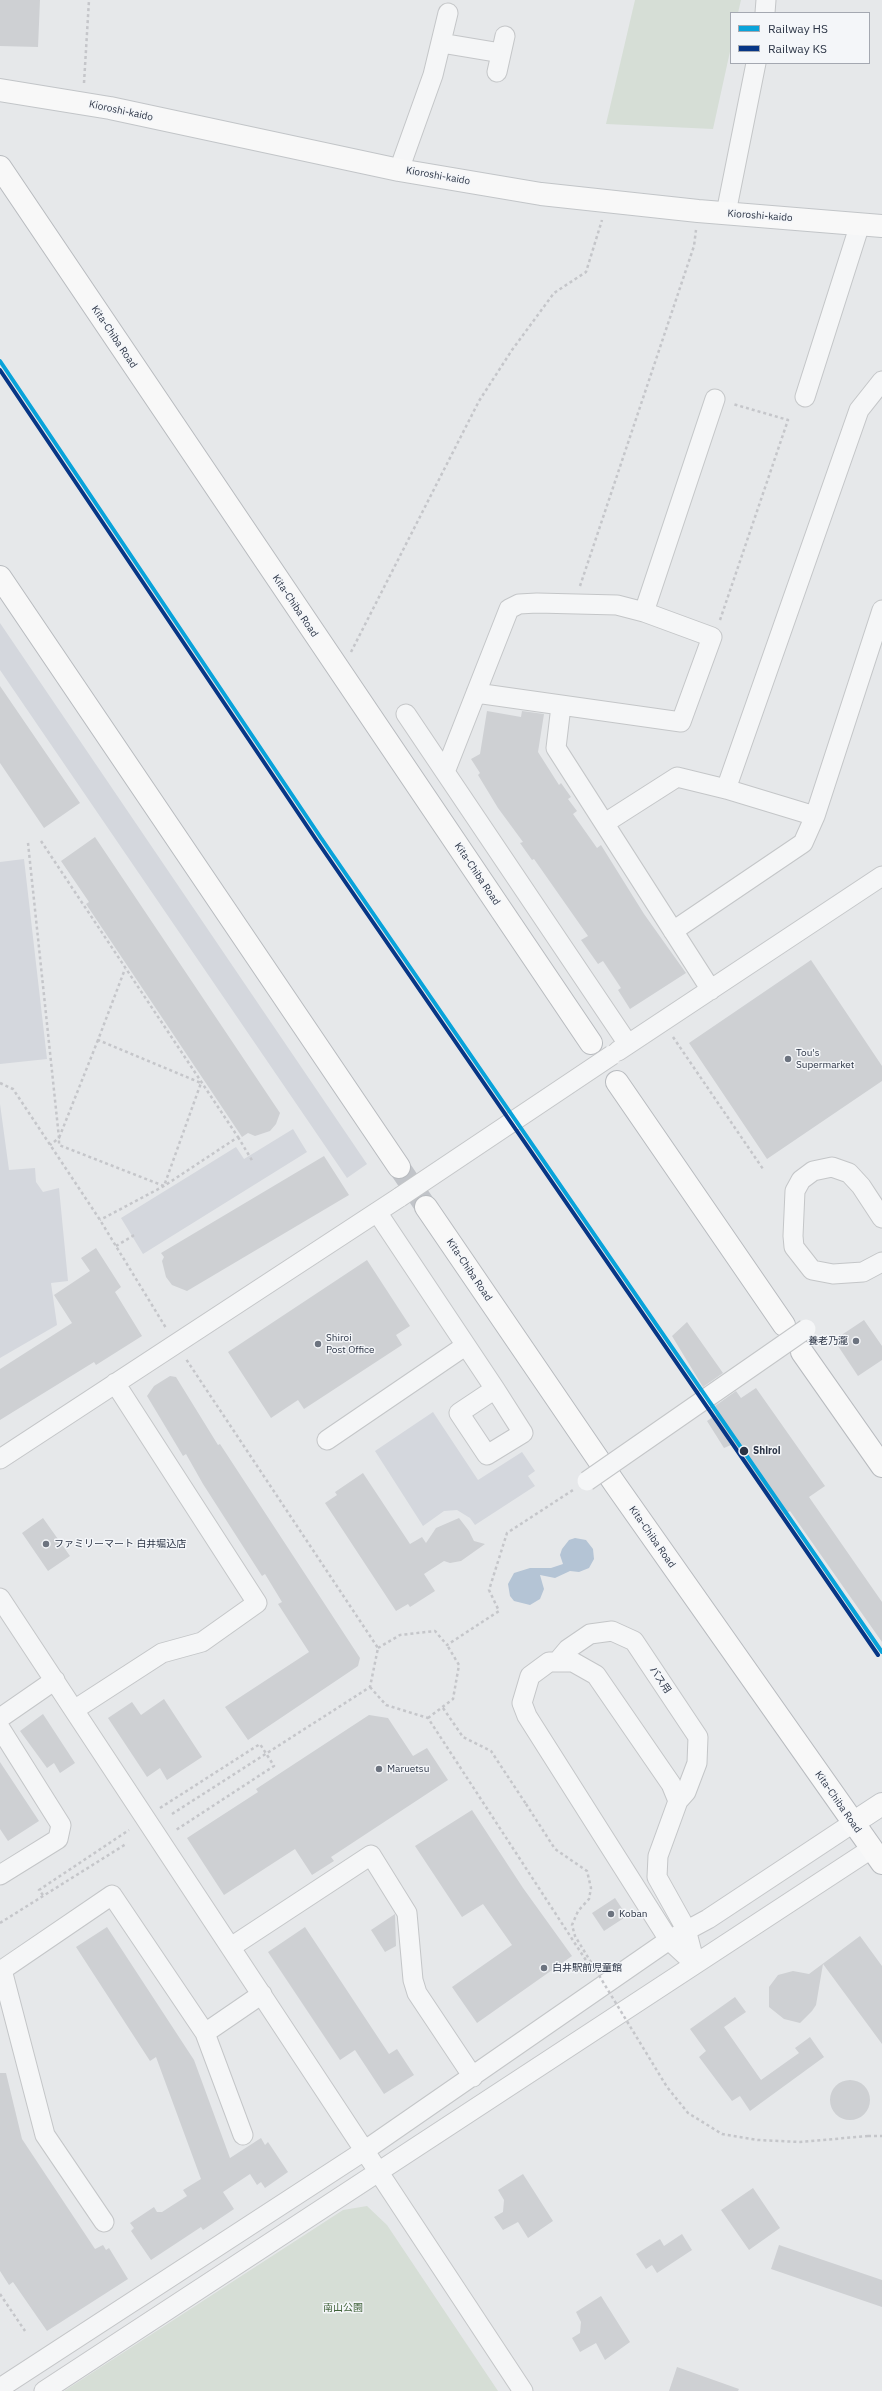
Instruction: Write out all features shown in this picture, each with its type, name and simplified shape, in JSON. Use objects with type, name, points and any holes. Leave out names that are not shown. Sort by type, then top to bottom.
[{"type":"main road","name":"Kioroshi-kaido","points":[[0,90],[83,103],[399,170],[541,194],[608,203],[882,226]]},
{"type":"main road","name":"Kita-Chiba Road","points":[[0,167],[591,1043]]},
{"type":"main road","points":[[0,577],[400,1167]]},
{"type":"main road","points":[[617,1082],[784,1325]]},
{"type":"main road","name":"Kita-Chiba Road","points":[[426,1207],[615,1484],[858,1819],[878,1851]]},
{"type":"main road","points":[[802,1352],[882,1466]]},
{"type":"main road","points":[[858,1819],[882,1804]]},
{"type":"street","points":[[765,12],[766,0]]},
{"type":"street","points":[[399,170],[433,75],[448,13]]},
{"type":"street","points":[[441,43],[503,45],[497,72]]},
{"type":"street","points":[[726,213],[756,64]]},
{"type":"street","points":[[805,397],[860,224]]},
{"type":"street","points":[[726,789],[859,410],[882,381]]},
{"type":"street","points":[[644,612],[715,399]]},
{"type":"street","points":[[445,772],[476,693],[509,609],[519,604],[574,603],[617,605],[644,612],[712,637],[681,722],[476,693]]},
{"type":"street","points":[[674,931],[804,843],[815,816],[882,610]]},
{"type":"street","points":[[561,706],[556,748],[711,990]]},
{"type":"street","points":[[406,714],[628,1044]]},
{"type":"street","points":[[605,823],[677,777],[726,789],[815,816]]},
{"type":"street","points":[[0,1459],[400,1197],[882,876]]},
{"type":"street","points":[[882,1218],[861,1186],[849,1173],[832,1167],[813,1171],[802,1180],[795,1191],[794,1247],[812,1270],[833,1274],[863,1272],[882,1262]]},
{"type":"street","points":[[377,1212],[495,1389]]},
{"type":"street","points":[[587,1481],[806,1329]]},
{"type":"street","points":[[328,1440],[466,1346]]},
{"type":"street","points":[[74,1710],[162,1653],[202,1642],[257,1603],[116,1383]]},
{"type":"street","points":[[0,1598],[523,2391]]},
{"type":"street","name":"バス用","points":[[557,1662],[568,1649],[590,1634],[612,1631],[634,1641],[698,1737],[697,1764],[686,1792],[678,1801],[658,1856],[657,1877],[686,1929],[696,1964]]},
{"type":"street","points":[[678,1801],[671,1784],[596,1675],[573,1662],[549,1662],[530,1676],[522,1703],[527,1716],[668,1940],[696,1964]]},
{"type":"street","points":[[0,1718],[55,1680]]},
{"type":"street","points":[[0,1728],[61,1825],[58,1839],[0,1875]]},
{"type":"street","points":[[0,2388],[364,2151],[473,2077],[668,1940],[686,1929],[708,1919],[858,1819]]},
{"type":"street","points":[[44,2391],[696,1964],[878,1851]]},
{"type":"street","points":[[231,1947],[371,1855],[407,1914],[413,1980],[417,1993],[473,2077]]},
{"type":"street","points":[[104,2222],[45,2136],[2,1970],[112,1895],[205,2033],[242,2135]]},
{"type":"street","points":[[205,2033],[262,1994]]},
{"type":"path","points":[[83,103],[89,0]]},
{"type":"path","points":[[349,655],[479,401],[512,350],[554,294],[586,272],[608,203]]},
{"type":"path","points":[[574,603],[694,246],[698,211]]},
{"type":"path","points":[[712,637],[717,630],[788,420],[715,399]]},
{"type":"path","points":[[40,841],[238,1137],[253,1162]]},
{"type":"path","points":[[28,843],[60,1145],[164,1186]]},
{"type":"path","points":[[50,1145],[59,1138],[125,969]]},
{"type":"path","points":[[672,1035],[763,1169]]},
{"type":"path","points":[[98,1040],[201,1083]]},
{"type":"path","points":[[0,1083],[13,1088],[100,1220],[167,1329]]},
{"type":"path","points":[[164,1186],[201,1083]]},
{"type":"path","points":[[100,1220],[164,1186],[238,1137]]},
{"type":"path","points":[[116,1246],[136,1234]]},
{"type":"path","points":[[172,1814],[370,1687],[378,1648],[185,1356]]},
{"type":"path","points":[[447,1645],[499,1611],[489,1590],[507,1533],[587,1481]]},
{"type":"path","points":[[378,1648],[400,1635],[436,1631],[447,1645],[459,1665],[453,1698],[443,1708],[428,1718]]},
{"type":"path","points":[[370,1687],[386,1705],[428,1718],[591,1968]]},
{"type":"path","points":[[443,1708],[462,1737],[491,1751],[555,1849],[587,1871],[591,1888],[589,1900],[578,1911],[572,1925],[575,1936],[668,2087],[688,2113],[722,2134],[758,2140],[800,2142],[882,2136]]},
{"type":"path","points":[[157,1809],[260,1744],[274,1766],[172,1832]]},
{"type":"path","points":[[43,1895],[39,1890],[129,1830]]},
{"type":"path","points":[[0,1923],[43,1895],[44,1897],[126,1844]]},
{"type":"path","points":[[0,2294],[25,2331]]},
{"type":"shaded area","points":[[0,623],[367,1164],[347,1178],[0,670]]},
{"type":"shaded area","points":[[24,859],[47,1059],[0,1064],[0,862]]},
{"type":"shaded area","points":[[0,1104],[9,1170],[35,1168],[36,1182],[43,1192],[59,1188],[68,1281],[51,1283],[57,1325],[0,1358]]},
{"type":"shaded area","points":[[293,1129],[307,1152],[143,1254],[121,1218],[236,1147],[244,1159]]},
{"type":"shaded area","points":[[433,1412],[478,1480],[522,1452],[535,1471],[528,1476],[535,1486],[475,1525],[470,1518],[457,1510],[444,1511],[423,1526],[375,1451]]},
{"type":"green space","points":[[635,0],[741,0],[738,12],[730,12],[730,52],[713,129],[606,124]]},
{"type":"green space","name":"南山公園","points":[[367,2206],[387,2225],[498,2391],[64,2391],[343,2210]]},
{"type":"water","points":[[575,1538],[586,1540],[593,1549],[594,1559],[589,1568],[579,1572],[570,1571],[555,1578],[540,1575],[544,1589],[540,1599],[530,1605],[514,1601],[510,1596],[508,1584],[514,1573],[530,1568],[551,1568],[563,1564],[560,1555],[562,1549],[569,1540]]},
{"type":"building","points":[[0,0],[40,0],[38,47],[0,46]]},
{"type":"building","points":[[0,686],[80,803],[44,828],[0,763]]},
{"type":"building","points":[[487,711],[521,717],[522,711],[544,714],[538,752],[559,785],[561,783],[571,797],[568,799],[577,811],[573,814],[597,848],[601,845],[644,914],[686,973],[630,1009],[618,990],[621,988],[603,961],[598,964],[581,940],[588,936],[534,859],[532,860],[520,843],[523,842],[498,808],[478,775],[480,773],[471,759],[480,754]]},
{"type":"building","points":[[95,837],[280,1113],[276,1124],[270,1131],[255,1136],[248,1133],[242,1137],[86,904],[89,902],[61,861]]},
{"type":"building","points":[[811,960],[882,1066],[882,1081],[767,1159],[689,1043]]},
{"type":"building","points":[[324,1156],[349,1195],[187,1291],[172,1285],[166,1277],[162,1261],[164,1257],[161,1253]]},
{"type":"building","points":[[96,1248],[121,1287],[115,1292],[142,1336],[96,1365],[94,1362],[0,1420],[0,1369],[72,1323],[54,1295],[90,1271],[81,1258]]},
{"type":"building","points":[[367,1260],[410,1326],[396,1335],[402,1345],[304,1409],[298,1400],[271,1418],[228,1352]]},
{"type":"building","points":[[864,1320],[882,1346],[882,1360],[858,1376],[834,1340]]},
{"type":"building","points":[[687,1322],[723,1373],[703,1387],[672,1336]]},
{"type":"building","points":[[170,1376],[176,1377],[218,1445],[220,1444],[360,1658],[358,1666],[248,1740],[225,1707],[309,1652],[278,1604],[282,1602],[265,1574],[262,1576],[203,1484],[186,1454],[183,1456],[147,1396],[154,1386]]},
{"type":"building","name":"Shiroi","points":[[756,1388],[825,1486],[809,1497],[882,1602],[882,1642],[790,1511],[780,1517],[731,1445],[724,1448],[707,1421],[719,1413],[715,1406],[736,1391],[741,1398]]},
{"type":"building","points":[[363,1473],[410,1544],[422,1537],[426,1543],[436,1528],[459,1518],[469,1531],[474,1541],[485,1544],[461,1561],[450,1563],[444,1561],[424,1574],[435,1591],[410,1607],[408,1604],[396,1611],[325,1503],[337,1495],[335,1492]]},
{"type":"building","name":"ファミリーマート 白井堀込店","points":[[43,1518],[70,1556],[48,1571],[22,1533]]},
{"type":"building","points":[[164,1699],[202,1757],[167,1780],[160,1768],[147,1777],[108,1718],[132,1702],[141,1715]]},
{"type":"building","points":[[43,1714],[75,1763],[60,1773],[54,1763],[47,1768],[20,1731]]},
{"type":"building","points":[[369,1715],[388,1718],[413,1756],[427,1748],[448,1780],[331,1857],[334,1861],[312,1875],[295,1849],[224,1895],[187,1838],[258,1792],[256,1789]]},
{"type":"building","points":[[0,1762],[39,1821],[8,1841],[0,1829]]},
{"type":"building","points":[[472,1810],[523,1888],[572,1956],[477,2023],[452,1987],[512,1945],[483,1904],[462,1917],[415,1846]]},
{"type":"building","points":[[615,1898],[627,1916],[604,1931],[592,1913]]},
{"type":"building","points":[[395,1914],[396,1946],[385,1952],[371,1930]]},
{"type":"building","points":[[107,1927],[194,2060],[230,2158],[261,2138],[265,2145],[268,2142],[288,2172],[265,2188],[261,2182],[257,2185],[250,2174],[223,2192],[234,2209],[203,2230],[201,2227],[151,2260],[131,2231],[134,2228],[130,2223],[154,2207],[157,2212],[162,2212],[187,2196],[183,2190],[201,2179],[156,2057],[150,2061],[76,1947]]},
{"type":"building","points":[[305,1927],[389,2054],[397,2049],[414,2075],[384,2094],[355,2050],[340,2060],[268,1952]]},
{"type":"building","points":[[860,1936],[882,1966],[882,2044],[823,1964],[816,2005],[800,2023],[784,2019],[769,2007],[769,1987],[778,1975],[793,1971],[809,1974]]},
{"type":"building","points":[[735,1997],[746,2012],[724,2027],[761,2080],[799,2053],[795,2048],[810,2037],[824,2057],[750,2111],[740,2096],[732,2101],[699,2057],[706,2051],[690,2029]]},
{"type":"building","points":[[0,2073],[6,2073],[22,2139],[95,2249],[103,2245],[106,2250],[109,2248],[128,2279],[47,2331],[13,2282],[9,2285],[0,2271]]},
{"type":"building","points":[[854,2080],[861,2083],[867,2089],[870,2100],[869,2108],[861,2117],[854,2120],[846,2120],[839,2117],[831,2108],[830,2096],[833,2089],[842,2081]]},
{"type":"building","points":[[523,2174],[553,2221],[528,2238],[518,2222],[503,2230],[494,2217],[503,2212],[504,2200],[498,2190]]},
{"type":"building","points":[[753,2188],[780,2228],[749,2250],[721,2210]]},
{"type":"building","points":[[682,2234],[692,2250],[657,2273],[652,2265],[646,2269],[636,2254],[660,2239],[664,2246]]},
{"type":"building","points":[[779,2245],[882,2280],[882,2307],[771,2269]]},
{"type":"building","points":[[601,2296],[630,2342],[605,2360],[596,2343],[580,2352],[572,2338],[580,2333],[581,2322],[576,2312]]},
{"type":"building","points":[[677,2367],[739,2389],[738,2391],[669,2391]]},
{"type":"tunnel","points":[[399,1167],[426,1207]]},
{"type":"rail line","name":"HS","points":[[0,361],[321,838],[882,1652]]},
{"type":"rail line","name":"KS","points":[[0,370],[317,841],[878,1655]]},
{"type":"place","name":"Tou's Supermarket","points":[[788,1059]]},
{"type":"place","name":"養老乃瀧","points":[[856,1341]]},
{"type":"place","name":"Shiroi Post Office","points":[[318,1344]]},
{"type":"place","name":"Shiroi","points":[[744,1451]]},
{"type":"place","name":"ファミリーマート 白井堀込店","points":[[46,1544]]},
{"type":"place","name":"Maruetsu","points":[[379,1769]]},
{"type":"place","name":"Koban","points":[[611,1914]]},
{"type":"place","name":"白井駅前児童館","points":[[544,1968]]}]
